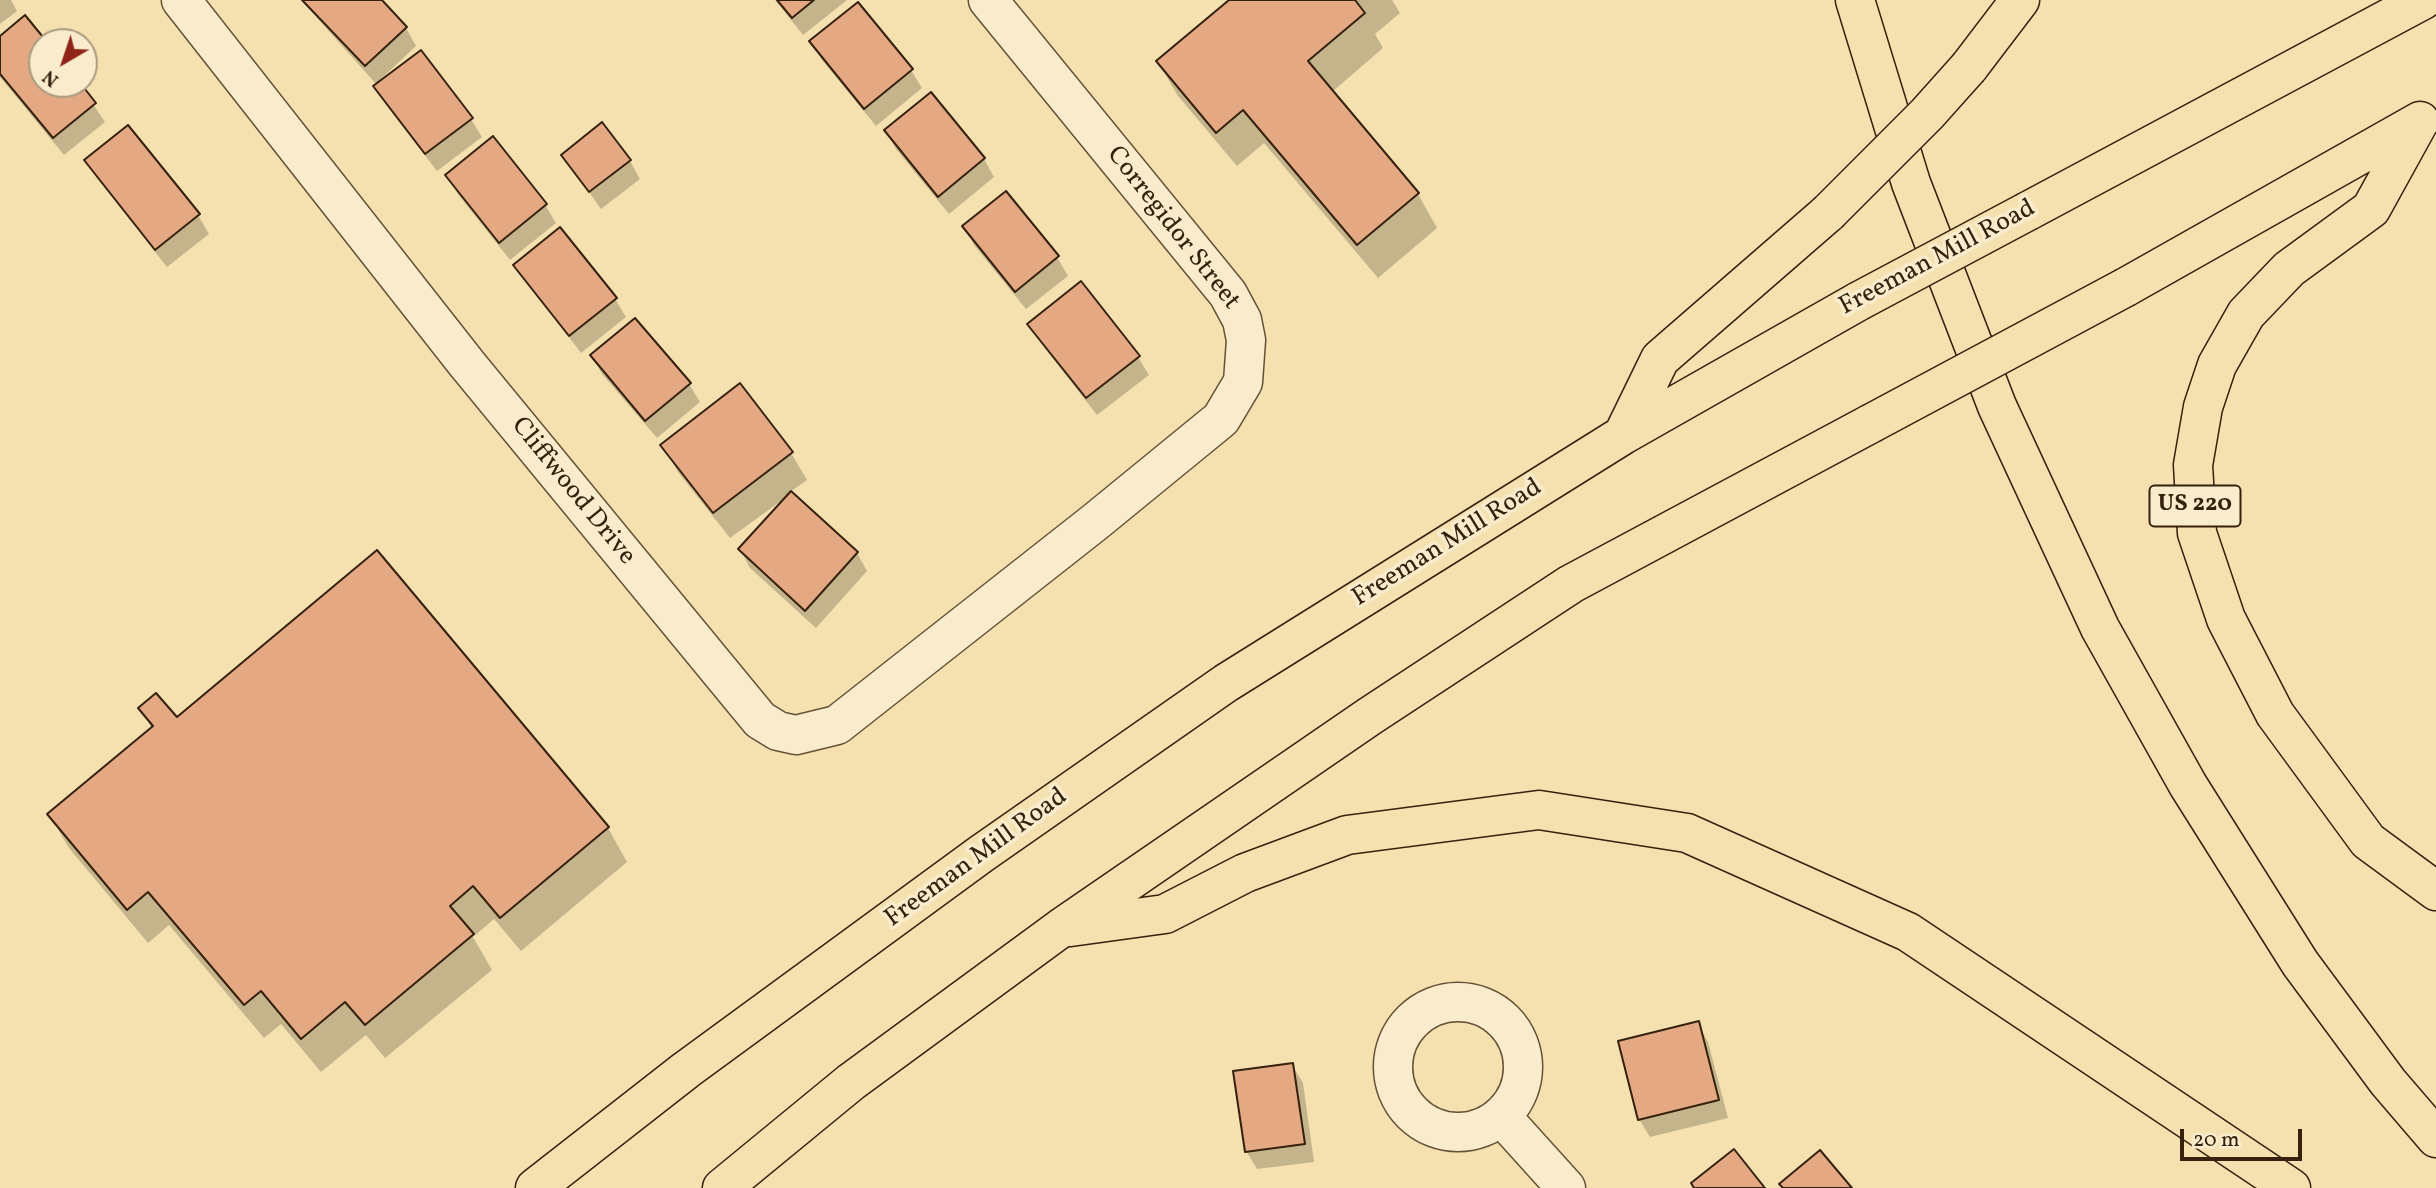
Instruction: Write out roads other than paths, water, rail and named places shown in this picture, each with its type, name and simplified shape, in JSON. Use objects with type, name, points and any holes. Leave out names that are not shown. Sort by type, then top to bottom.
[{"type":"highway","points":[[1855,0],[1911,183],[1997,406],[2100,628],[2188,785],[2301,963],[2388,1082],[2436,1138]]},
{"type":"highway","points":[[1623,435],[1660,359],[1828,213],[1927,114],[1969,67],[2020,0]]},
{"type":"highway","name":"Freeman Mill Road","points":[[535,1188],[719,1046],[981,854],[1226,683],[1623,435],[1859,301],[2423,0]]},
{"type":"highway","points":[[722,1188],[851,1082],[1061,928],[1370,716],[1571,584],[2126,287],[2427,117]]},
{"type":"highway","name":"US 220","points":[[2427,117],[2371,209],[2289,269],[2246,314],[2217,365],[2203,407],[2193,465],[2197,533],[2226,619],[2275,714],[2368,841],[2436,891]]},
{"type":"highway","points":[[1061,928],[1166,914],[1245,873],[1347,835],[1539,810],[1687,833],[1908,932],[2291,1188]]},
{"type":"street","name":"Cliffwood Drive","points":[[181,0],[467,364],[760,720],[778,731],[796,735],[837,724],[1033,570]]},
{"type":"street","name":"Corregidor Street","points":[[988,0],[1228,294],[1242,320],[1246,341],[1243,382],[1220,419],[1033,570]]},
{"type":"street","points":[[1501,1116],[1566,1188]]}]
